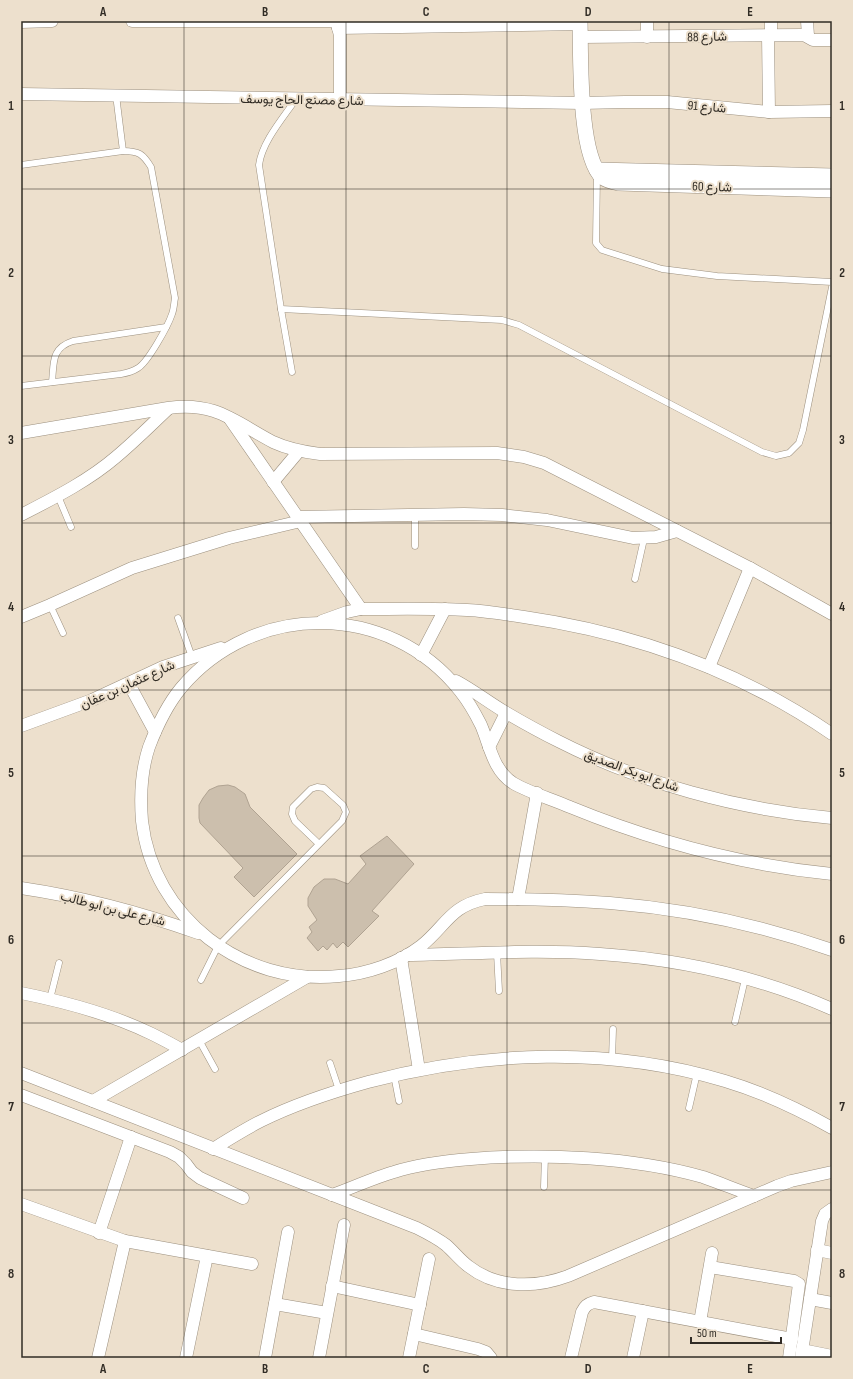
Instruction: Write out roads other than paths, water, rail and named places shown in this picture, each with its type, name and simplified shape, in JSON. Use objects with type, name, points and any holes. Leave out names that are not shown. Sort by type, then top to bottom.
[{"type":"street","points":[[21,22],[50,21]]},
{"type":"street","name":"شارع 88","points":[[132,21],[390,24],[511,23],[580,27],[647,36],[804,35],[813,40],[832,40]]},
{"type":"street","points":[[647,21],[647,36]]},
{"type":"street","points":[[770,112],[771,21]]},
{"type":"street","points":[[807,21],[808,36]]},
{"type":"street","points":[[337,23],[340,41],[340,100]]},
{"type":"street","name":"شارع 60","points":[[580,27],[582,103],[588,147],[597,170],[602,177],[610,182],[619,183],[832,190]]},
{"type":"street","name":"شارع مصنع الحاج يوسف","points":[[21,94],[582,103]]},
{"type":"street","name":"شارع 91","points":[[582,103],[667,102],[770,112],[832,111]]},
{"type":"street","name":"شارع 60","points":[[597,170],[832,176]]},
{"type":"street","points":[[21,434],[180,406],[203,408],[228,416],[274,442],[299,451],[320,454],[497,454],[524,457],[544,463],[750,568],[832,614]]},
{"type":"street","points":[[21,515],[58,496],[116,458],[168,408]]},
{"type":"street","points":[[228,416],[361,609]]},
{"type":"street","points":[[273,482],[299,451]]},
{"type":"street","points":[[21,616],[50,605],[132,568],[229,538],[299,519],[415,514],[502,515],[547,520],[622,537],[644,539],[656,538],[677,531]]},
{"type":"street","points":[[709,667],[750,568]]},
{"type":"street","points":[[320,622],[333,616],[361,609],[445,609],[506,614],[570,624],[669,651],[709,667],[763,692],[792,708],[832,734]]},
{"type":"street","points":[[422,655],[445,609]]},
{"type":"street","points":[[832,874],[753,862],[675,844],[599,818],[518,786],[506,778],[496,764],[480,722],[471,706],[449,678],[422,655],[401,642],[373,631],[338,623],[320,622],[284,626],[249,637],[218,654],[190,677],[168,706],[155,732],[147,755],[143,773],[141,809],[146,844],[159,878],[168,894],[178,908],[203,934],[218,946],[232,955],[265,969],[283,974],[308,977],[337,977],[372,970],[403,957],[421,946],[452,913],[468,904],[485,899],[569,900],[653,907],[735,922],[832,950]]},
{"type":"street","name":"شارع عثمان بن عفان","points":[[21,726],[71,708],[129,684],[163,667],[233,645]]},
{"type":"street","name":"شارع ابو بكر الصديق","points":[[449,678],[462,684],[506,713],[559,742],[593,758],[666,784],[741,804],[832,818]]},
{"type":"street","points":[[129,684],[155,732]]},
{"type":"street","points":[[489,747],[506,713]]},
{"type":"street","points":[[518,899],[537,793]]},
{"type":"street","name":"شارع على بن ابو طالب","points":[[21,888],[57,894],[124,909],[203,934]]},
{"type":"street","points":[[403,957],[568,952],[632,956],[696,966],[745,978],[790,992],[832,1009]]},
{"type":"street","points":[[403,957],[418,1070]]},
{"type":"street","points":[[93,1101],[308,977]]},
{"type":"street","points":[[21,993],[50,999],[124,1022],[152,1034],[182,1050]]},
{"type":"street","points":[[213,1149],[260,1121],[339,1090],[418,1070],[510,1058],[573,1057],[612,1059],[644,1062],[697,1073],[755,1091],[790,1106],[832,1128]]},
{"type":"street","points":[[21,1073],[427,1233],[445,1245],[470,1268],[481,1274],[504,1282],[529,1285],[555,1281],[791,1181],[832,1172]]},
{"type":"street","points":[[21,1096],[170,1152],[179,1157],[192,1172],[200,1178],[244,1198]]},
{"type":"street","points":[[99,1233],[131,1137]]},
{"type":"street","points":[[332,1195],[394,1172],[427,1165],[491,1157],[545,1156],[588,1158],[653,1167],[703,1178],[754,1196]]},
{"type":"street","points":[[21,1204],[125,1241],[252,1264]]},
{"type":"street","points":[[832,1209],[825,1214],[822,1221],[801,1354],[832,1356]]},
{"type":"street","points":[[319,1358],[344,1225]]},
{"type":"street","points":[[265,1358],[288,1232]]},
{"type":"street","points":[[98,1358],[125,1241]]},
{"type":"street","points":[[817,1250],[832,1252]]},
{"type":"street","points":[[700,1322],[712,1253]]},
{"type":"street","points":[[186,1358],[207,1256]]},
{"type":"street","points":[[409,1358],[429,1259]]},
{"type":"street","points":[[710,1267],[798,1282],[800,1287],[789,1358]]},
{"type":"street","points":[[332,1286],[420,1305]]},
{"type":"street","points":[[810,1299],[832,1304]]},
{"type":"street","points":[[571,1358],[584,1307],[594,1302],[792,1339]]},
{"type":"street","points":[[275,1304],[327,1313]]},
{"type":"street","points":[[633,1358],[642,1311]]},
{"type":"street","points":[[414,1334],[478,1349],[486,1352],[491,1358]]},
{"type":"lane","points":[[116,96],[123,151]]},
{"type":"lane","points":[[292,372],[259,165],[260,155],[264,146],[296,99]]},
{"type":"lane","points":[[21,165],[123,151],[135,151],[145,157],[151,167],[175,298],[172,314],[166,327],[146,361],[139,368],[130,372],[21,386]]},
{"type":"lane","points":[[597,170],[596,243],[602,250],[662,269],[717,276],[832,282]]},
{"type":"lane","points":[[281,309],[502,320],[519,325],[762,452],[776,456],[789,453],[799,443],[803,430],[832,287]]},
{"type":"lane","points":[[52,382],[54,360],[57,351],[64,344],[73,341],[166,327]]},
{"type":"lane","points":[[58,496],[71,527]]},
{"type":"lane","points":[[415,514],[415,546]]},
{"type":"lane","points":[[635,579],[644,539]]},
{"type":"lane","points":[[50,605],[63,633]]},
{"type":"lane","points":[[178,618],[192,657]]},
{"type":"lane","points":[[201,980],[218,946],[342,821],[346,812],[343,805],[324,788],[317,787],[311,789],[293,807],[292,814],[295,821],[319,844]]},
{"type":"lane","points":[[497,953],[499,990]]},
{"type":"lane","points":[[50,999],[59,963]]},
{"type":"lane","points":[[735,1022],[745,978]]},
{"type":"lane","points":[[612,1059],[613,1029]]},
{"type":"lane","points":[[198,1040],[215,1069]]},
{"type":"lane","points":[[330,1063],[339,1090]]},
{"type":"lane","points":[[689,1108],[697,1073]]},
{"type":"lane","points":[[394,1075],[400,1101]]},
{"type":"lane","points":[[544,1187],[545,1156]]}]
